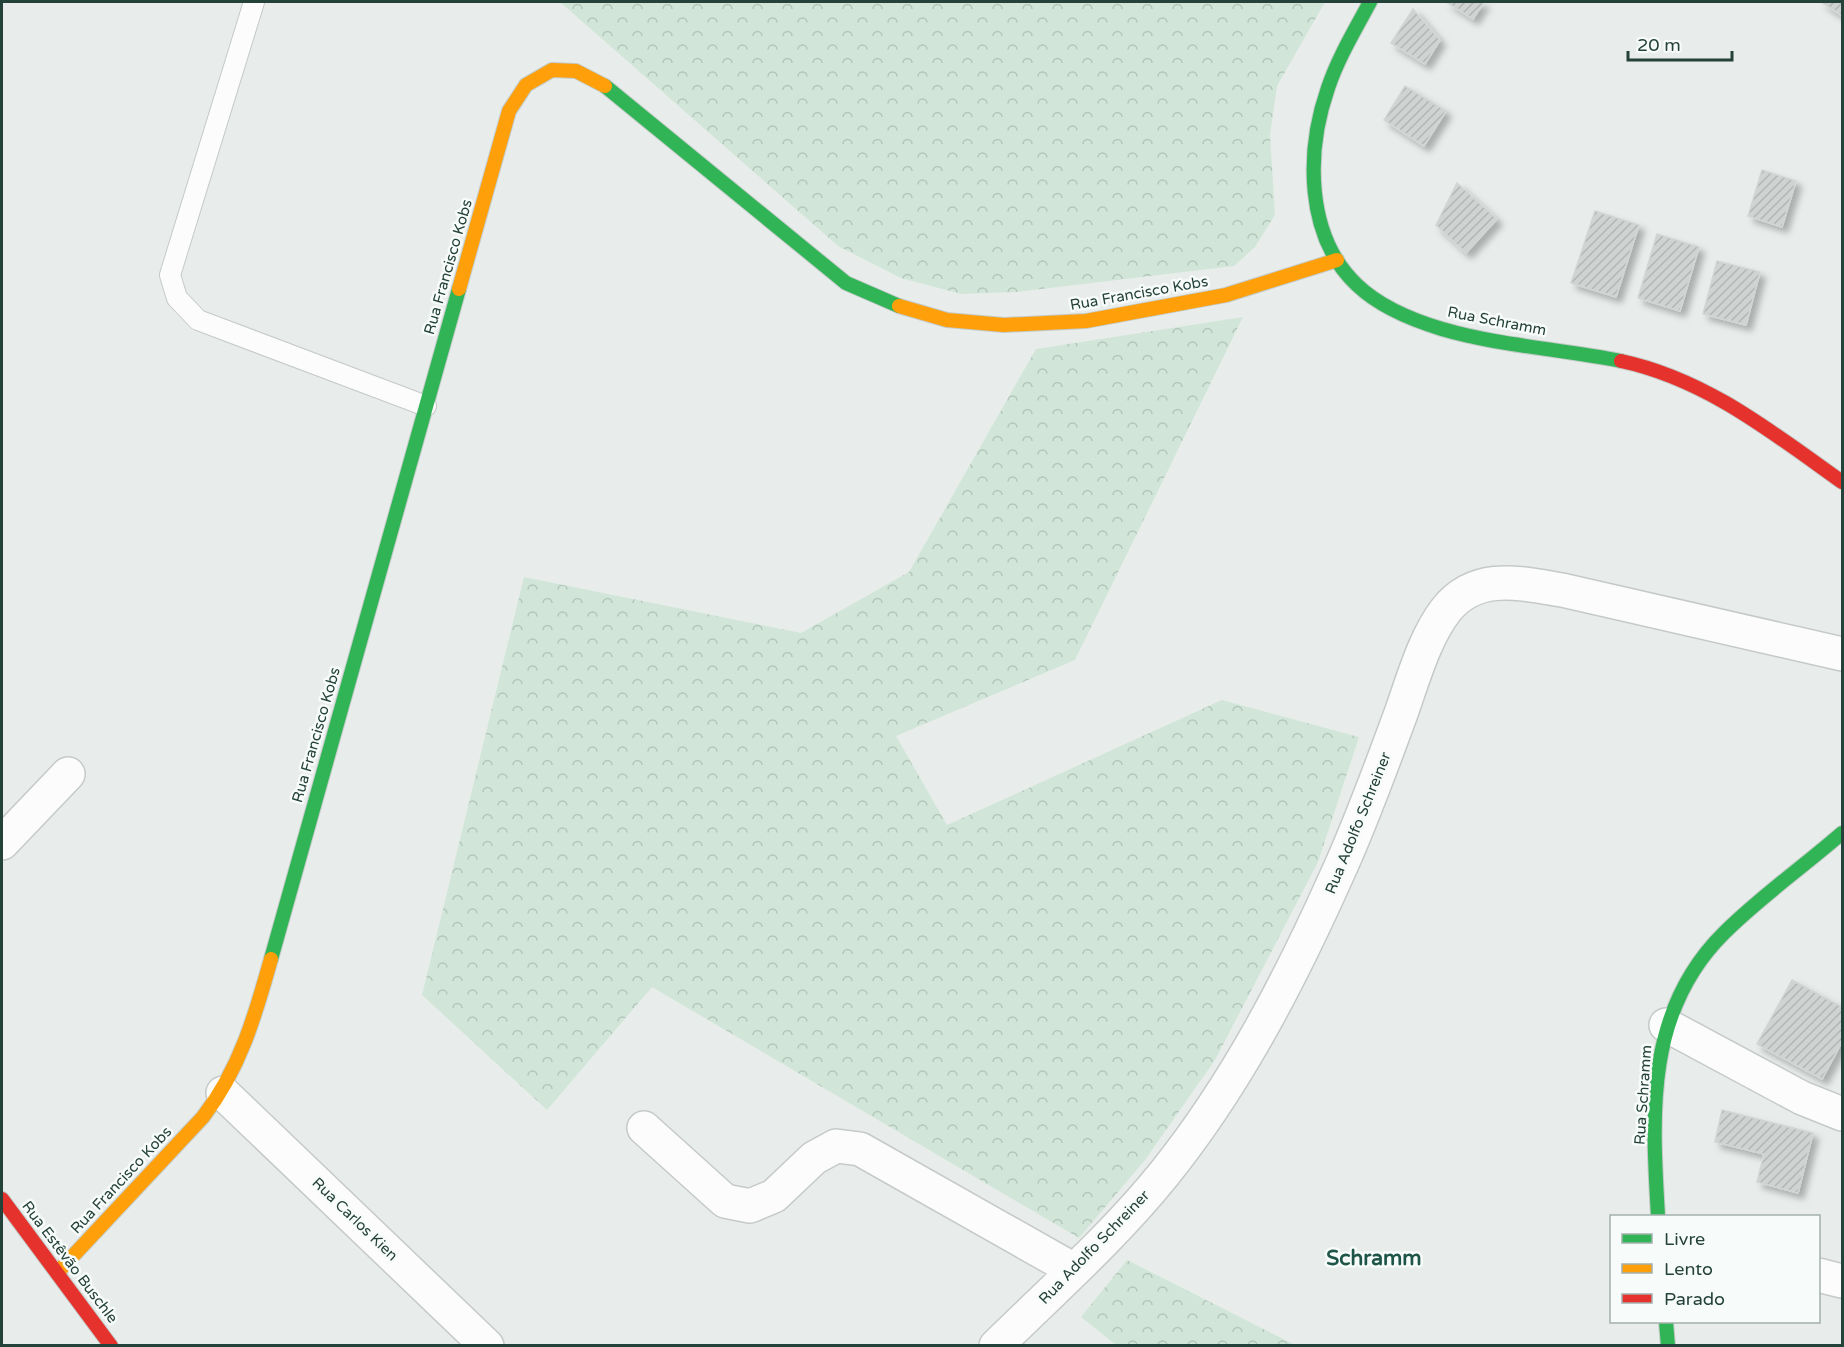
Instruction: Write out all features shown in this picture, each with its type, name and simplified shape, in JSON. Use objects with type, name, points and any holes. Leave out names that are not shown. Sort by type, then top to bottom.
[{"type":"street","name":"Rua Schramm","points":[[1370,2],[1335,70],[1324,100],[1316,137],[1313,178],[1320,221],[1337,260],[1349,277],[1379,303],[1443,328],[1478,336],[1605,356],[1654,369],[1701,389],[1751,419],[1842,482]]},
{"type":"street","name":"Rua Francisco Kobs","points":[[57,1273],[223,1093],[239,1063],[251,1029],[509,111],[526,85],[552,70],[576,71],[602,84],[846,283],[890,303],[947,320],[1004,325],[1086,321],[1226,295],[1337,260]]},
{"type":"street","name":"Rua Adolfo Schreiner","points":[[996,1346],[1120,1225],[1200,1127],[1277,1001],[1306,944],[1366,809],[1432,633],[1445,611],[1459,597],[1480,586],[1499,582],[1529,585],[1562,590],[1842,654]]},
{"type":"street","points":[[2,843],[68,774]]},
{"type":"street","name":"Rua Schramm","points":[[1658,1215],[1655,1155],[1659,1062],[1666,1025],[1676,998],[1688,974],[1729,928],[1842,833]]},
{"type":"street","points":[[1666,1025],[1802,1098],[1842,1114]]},
{"type":"street","name":"Rua Carlos Kien","points":[[223,1093],[487,1346]]},
{"type":"street","points":[[644,1128],[725,1201],[750,1206],[774,1196],[814,1158],[836,1146],[860,1149],[1074,1270]]},
{"type":"street","name":"Rua Estêvão Buschle","points":[[2,1199],[111,1346]]},
{"type":"street","points":[[1820,1276],[1842,1281]]},
{"type":"street","points":[[1666,1323],[1668,1346]]},
{"type":"lane","points":[[254,2],[170,275],[177,298],[198,320],[426,406]]},
{"type":"green space","points":[[560,2],[1325,2],[1277,86],[1270,135],[1275,215],[1255,247],[1234,266],[1016,292],[961,294],[901,278],[838,246]]},
{"type":"green space","points":[[1243,317],[1075,660],[896,736],[947,825],[1222,700],[1359,737],[1318,862],[1215,1060],[1145,1160],[1079,1238],[652,987],[547,1110],[422,995],[524,577],[801,633],[909,572],[1036,349]]},
{"type":"green space","points":[[1127,1260],[1295,1345],[1116,1345],[1081,1317]]},
{"type":"building","points":[[1446,2],[1484,2],[1473,19]]},
{"type":"building","points":[[1821,2],[1842,2],[1841,15]]},
{"type":"building","points":[[1413,9],[1440,40],[1425,64],[1391,43]]},
{"type":"building","points":[[1405,86],[1446,111],[1424,146],[1384,120]]},
{"type":"building","points":[[1762,170],[1796,181],[1782,227],[1748,216]]},
{"type":"building","points":[[1457,183],[1497,219],[1466,253],[1436,225]]},
{"type":"building","points":[[1595,211],[1639,225],[1616,297],[1571,283]]},
{"type":"building","points":[[1657,234],[1699,247],[1680,311],[1638,298]]},
{"type":"building","points":[[1717,261],[1760,272],[1746,325],[1703,314]]},
{"type":"building","points":[[1792,980],[1842,1007],[1842,1042],[1822,1079],[1757,1044]]},
{"type":"building","points":[[1722,1110],[1813,1133],[1798,1193],[1757,1182],[1764,1154],[1715,1142]]},
{"type":"traffic: fast","points":[[1370,2],[1332,77],[1316,138],[1315,192],[1319,218],[1327,242],[1340,265],[1357,285],[1376,300],[1397,312],[1431,325],[1464,335],[1621,361]]},
{"type":"traffic: fast","points":[[605,86],[846,283],[899,306]]},
{"type":"traffic: fast","points":[[271,959],[459,289]]},
{"type":"traffic: fast","points":[[1658,1215],[1655,1102],[1659,1066],[1667,1030],[1680,996],[1698,963],[1724,933],[1842,833]]},
{"type":"traffic: fast","points":[[1666,1323],[1668,1346]]},
{"type":"traffic: slow","points":[[459,289],[509,111],[526,85],[552,70],[576,71],[605,86]]},
{"type":"traffic: slow","points":[[899,306],[947,320],[1004,325],[1086,321],[1226,295],[1337,260]]},
{"type":"traffic: slow","points":[[57,1273],[203,1117],[216,1099],[245,1041],[271,959]]},
{"type":"traffic: jam","points":[[1621,361],[1652,369],[1710,394],[1764,427],[1842,482]]},
{"type":"traffic: jam","points":[[2,1199],[111,1346]]},
{"type":"district","name":"Schramm","points":[[1374,1258]]}]
